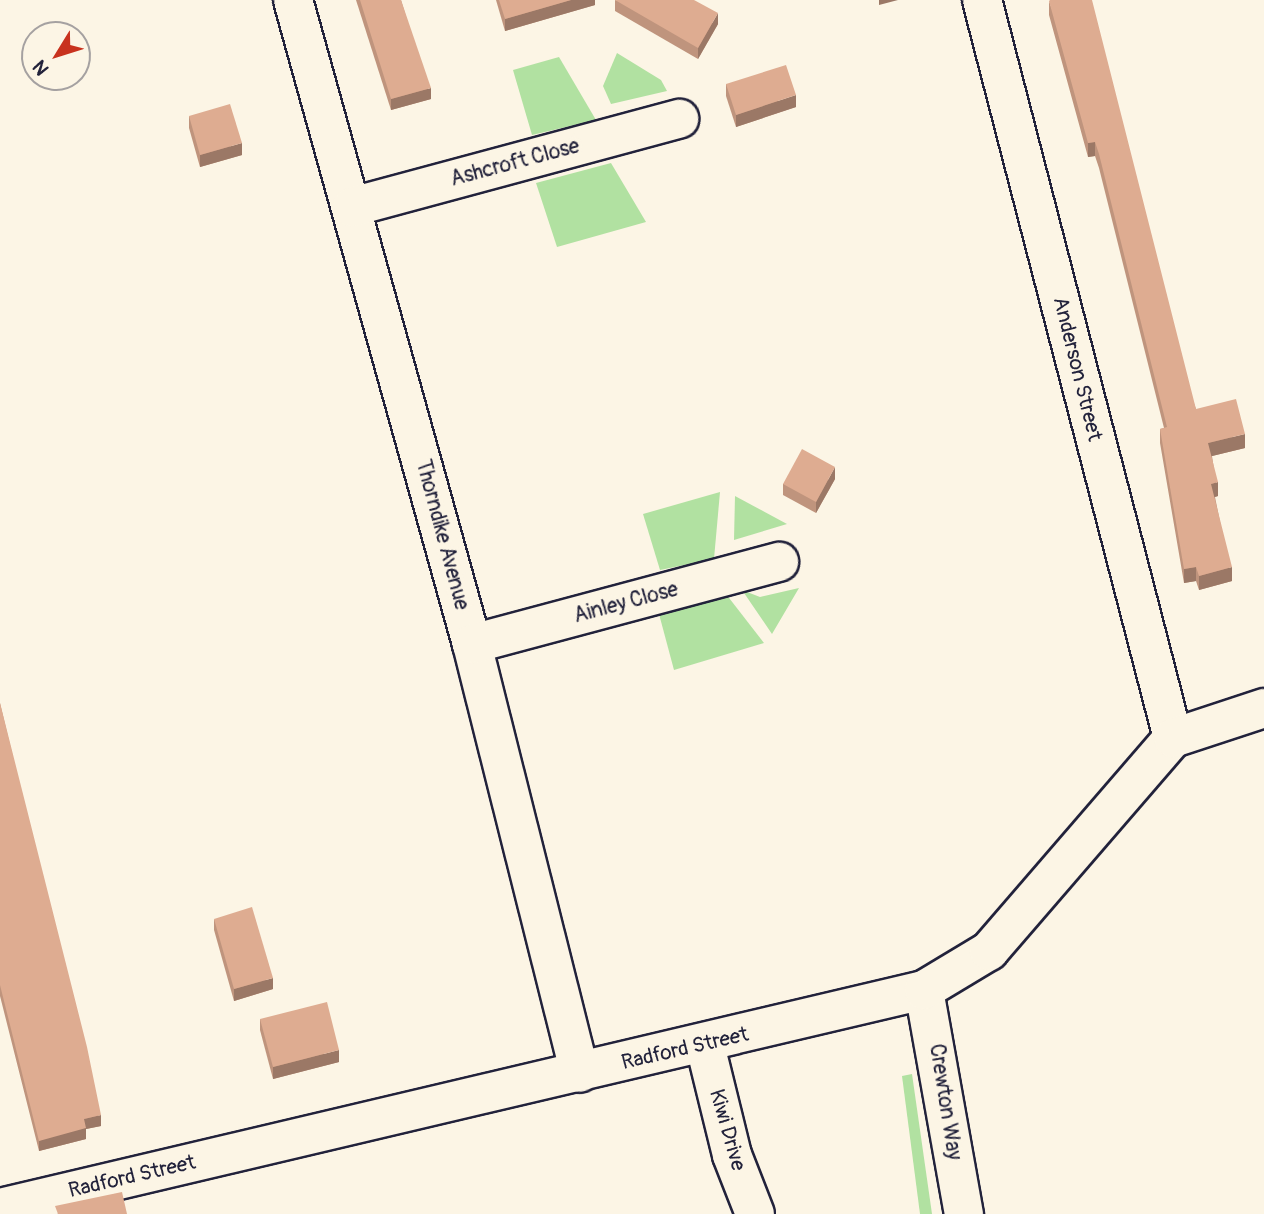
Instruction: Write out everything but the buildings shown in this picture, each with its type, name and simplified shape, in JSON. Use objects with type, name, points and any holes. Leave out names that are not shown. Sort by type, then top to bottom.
[{"type":"street","name":"Thorndike Avenue","points":[[293,0],[472,644],[580,1073]]},
{"type":"street","name":"Anderson Street","points":[[982,0],[1173,738]]},
{"type":"street","name":"Ashcroft Close","points":[[352,207],[679,119]]},
{"type":"street","name":"Ainley Close","points":[[472,644],[779,562]]},
{"type":"street","points":[[1173,738],[1264,708]]},
{"type":"street","name":"Radford Street","points":[[0,1207],[705,1045],[924,990],[989,951],[1173,738]]},
{"type":"street","name":"Crewton Way","points":[[924,990],[964,1214]]},
{"type":"street","name":"Kiwi Drive","points":[[705,1045],[732,1155],[755,1214]]},
{"type":"street","points":[[0,1207],[2,1214]]},
{"type":"green space","points":[[617,53],[661,80],[667,91],[611,104],[603,86]]},
{"type":"green space","points":[[559,57],[596,120],[532,135],[513,70]]},
{"type":"green space","points":[[611,163],[646,222],[557,247],[536,183]]},
{"type":"green space","points":[[720,492],[714,559],[660,570],[643,514]]},
{"type":"green space","points":[[735,496],[787,524],[734,540]]},
{"type":"green space","points":[[799,588],[772,634],[742,590],[760,597]]},
{"type":"green space","points":[[726,594],[764,643],[674,670],[659,614]]},
{"type":"green space","points":[[912,1074],[932,1214],[920,1214],[902,1076]]}]
